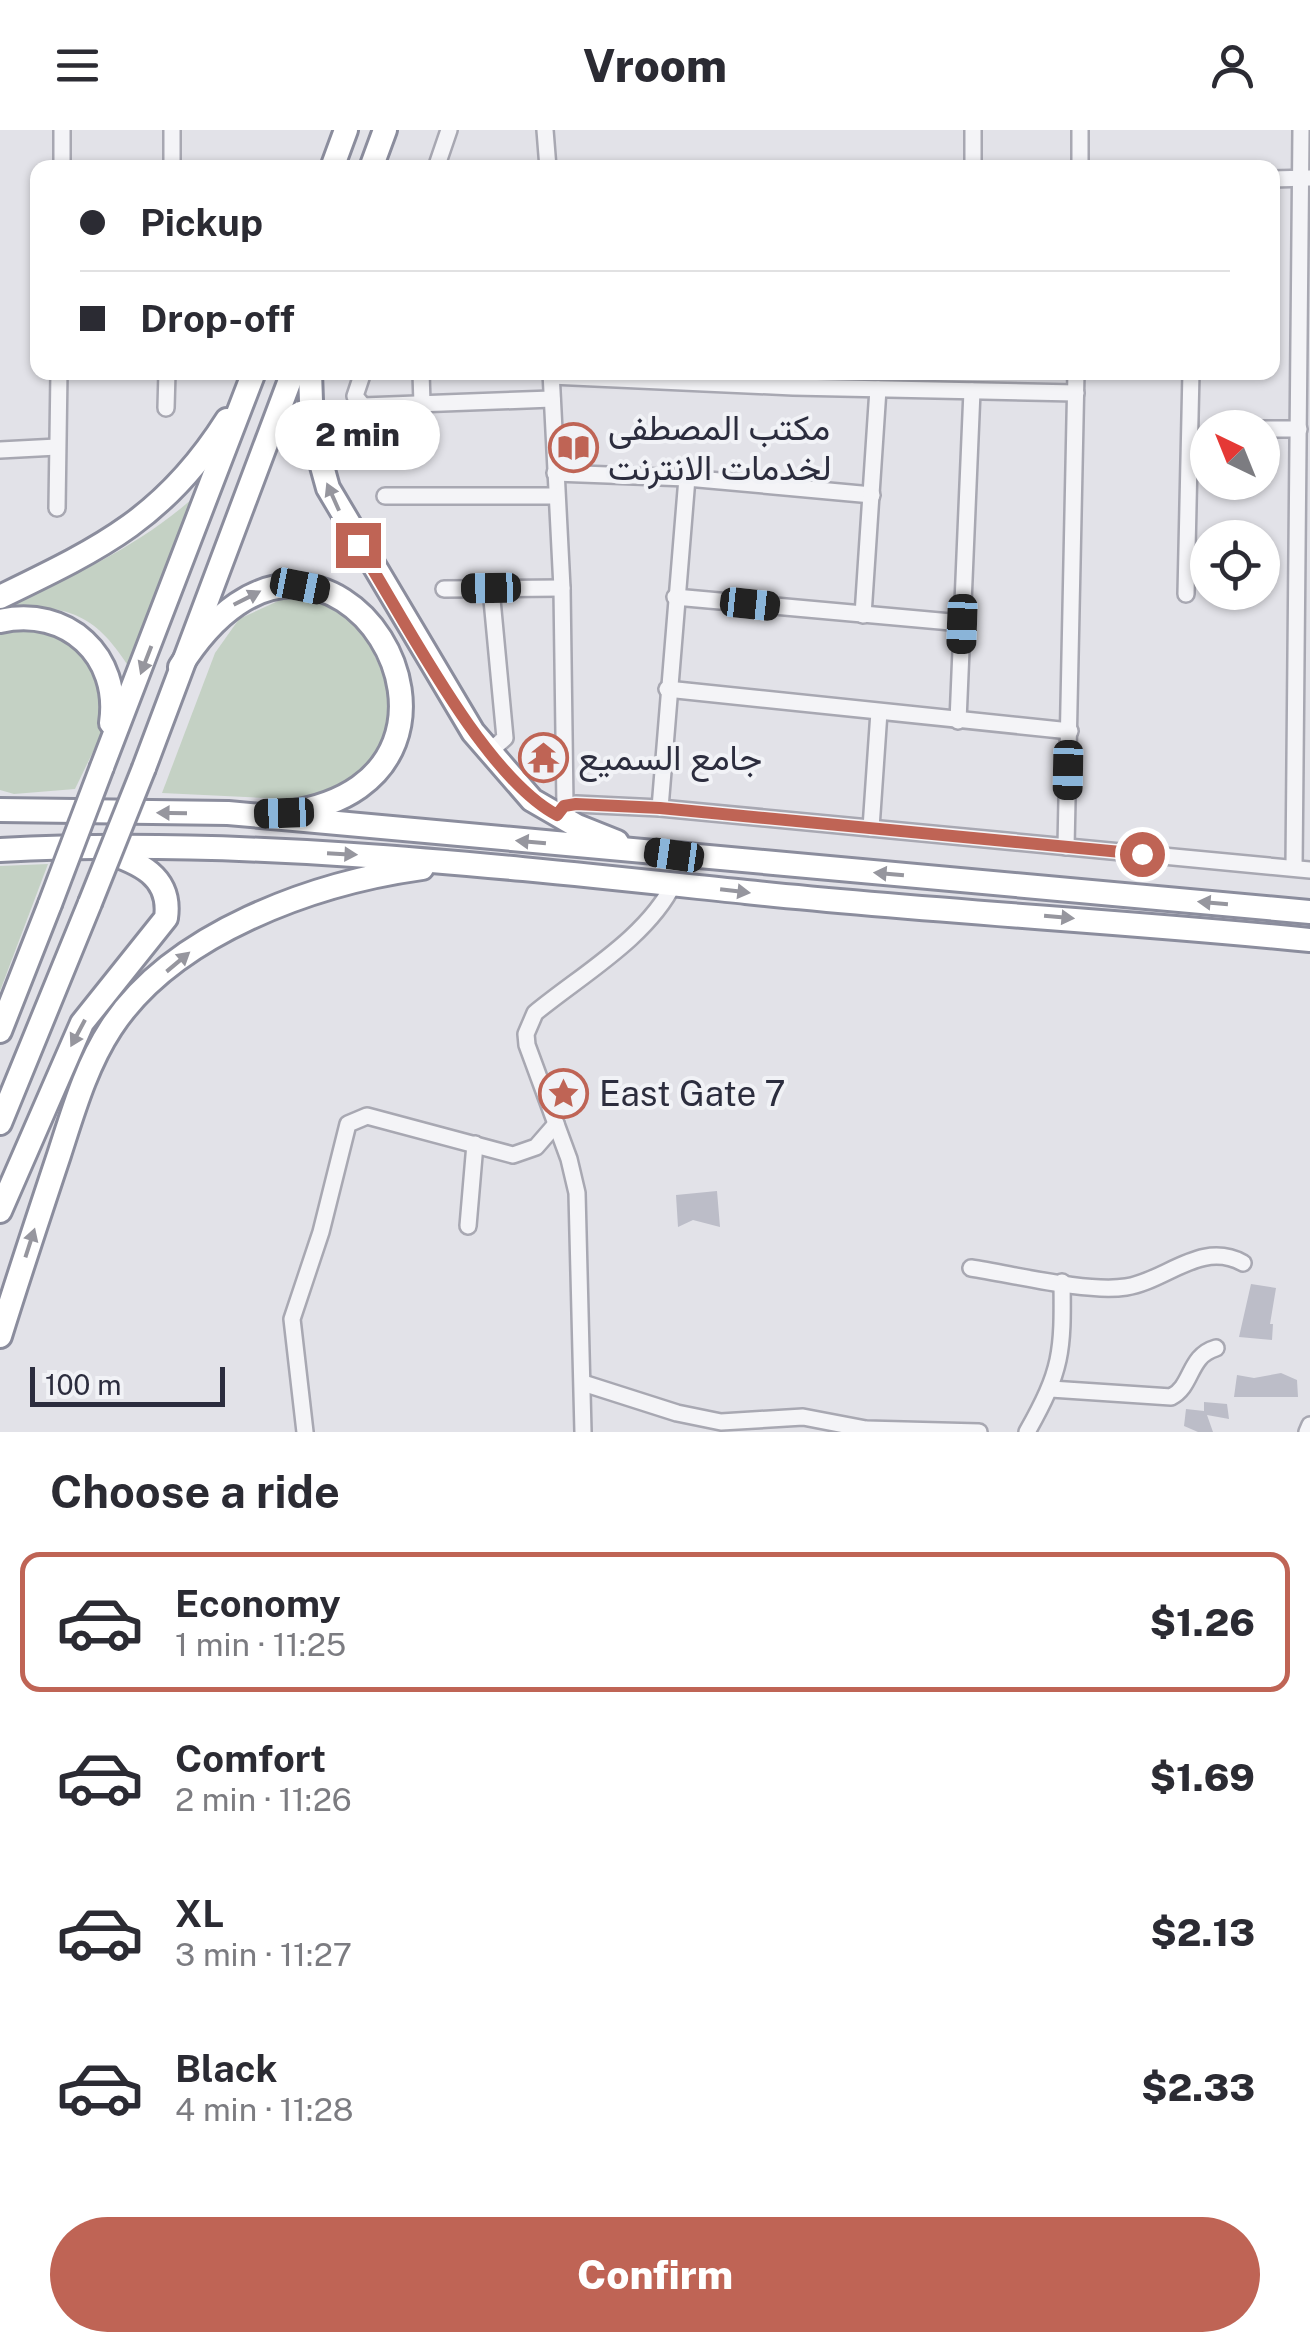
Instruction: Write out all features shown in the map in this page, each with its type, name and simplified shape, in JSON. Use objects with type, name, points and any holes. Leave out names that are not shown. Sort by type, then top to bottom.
[{"type":"highway","points":[[335,160],[346,130]]},
{"type":"highway","points":[[374,160],[385,130]]},
{"type":"highway","points":[[0,597],[92,552],[149,514],[173,492],[214,440],[248,380]]},
{"type":"highway","points":[[0,1031],[6,1003],[50,904],[250,380]]},
{"type":"highway","points":[[0,1124],[144,768],[290,380]]},
{"type":"highway","points":[[310,380],[312,430],[328,488],[358,545],[489,752],[532,800],[561,811],[608,840],[674,855]]},
{"type":"highway","points":[[0,808],[228,814],[314,808],[342,798],[370,777],[389,750],[401,721],[397,670],[380,636],[353,606],[320,590],[300,586],[261,591],[232,605],[203,633],[180,667]]},
{"type":"highway","points":[[0,621],[30,617],[49,620],[70,630],[97,657],[115,697],[104,760]]},
{"type":"highway","points":[[228,814],[1310,912]]},
{"type":"highway","points":[[0,850],[179,845],[674,883],[1310,940]]},
{"type":"highway","points":[[0,1211],[82,1023],[166,918],[164,889],[146,868],[81,846]]},
{"type":"highway","points":[[0,1336],[86,1080],[108,1032],[137,998],[206,940],[252,915],[395,873],[466,866]]},
{"type":"street","points":[[62,130],[62,160]]},
{"type":"street","points":[[172,130],[172,160]]},
{"type":"street","points":[[439,160],[449,130]]},
{"type":"street","points":[[545,130],[547,160]]},
{"type":"street","points":[[973,130],[973,160]]},
{"type":"street","points":[[1080,130],[1080,160]]},
{"type":"street","points":[[551,380],[562,588],[561,811],[660,808],[1302,868],[1306,178],[1301,130]]},
{"type":"street","points":[[1280,178],[1306,178]]},
{"type":"street","points":[[57,508],[58,380]]},
{"type":"street","points":[[166,408],[167,380]]},
{"type":"street","points":[[360,380],[355,396],[364,406],[552,399]]},
{"type":"street","points":[[420,380],[422,404]]},
{"type":"street","points":[[793,380],[878,389],[1076,393]]},
{"type":"street","points":[[1066,846],[1076,380]]},
{"type":"street","points":[[1186,594],[1191,380]]},
{"type":"street","points":[[863,616],[878,389]]},
{"type":"street","points":[[958,721],[972,391]]},
{"type":"street","points":[[0,450],[58,447]]},
{"type":"street","points":[[556,474],[687,478],[872,495]]},
{"type":"street","points":[[660,808],[687,478]]},
{"type":"street","points":[[386,496],[556,496]]},
{"type":"street","points":[[489,752],[505,738],[491,588]]},
{"type":"street","points":[[444,589],[562,588]]},
{"type":"street","points":[[675,597],[962,624]]},
{"type":"street","points":[[667,688],[1070,731]]},
{"type":"street","points":[[872,828],[879,712]]},
{"type":"street","points":[[583,1432],[579,1211],[569,1159],[526,1046],[529,1023],[651,917],[674,883]]},
{"type":"street","points":[[304,1432],[292,1319],[321,1232],[345,1128],[352,1120],[367,1116],[507,1154],[525,1153],[556,1124]]},
{"type":"street","points":[[468,1226],[475,1144]]},
{"type":"street","points":[[970,1268],[1128,1287],[1210,1256],[1228,1256],[1244,1263]]},
{"type":"street","points":[[1027,1432],[1051,1390],[1064,1346],[1062,1282]]},
{"type":"street","points":[[1051,1390],[1171,1397],[1182,1390],[1199,1356],[1216,1348]]},
{"type":"street","points":[[583,1383],[677,1413],[722,1422],[803,1418],[866,1430],[979,1432]]},
{"type":"green space","points":[[202,490],[131,670],[106,637],[80,617],[49,608],[8,606],[134,542]]},
{"type":"green space","points":[[289,596],[333,604],[364,633],[390,689],[384,741],[356,779],[306,800],[162,793],[215,653],[239,619]]},
{"type":"green space","points":[[41,625],[86,646],[108,703],[103,731],[75,789],[14,794],[0,790],[0,634]]},
{"type":"green space","points":[[48,864],[0,991],[0,866]]},
{"type":"building","points":[[717,1191],[720,1227],[693,1220],[678,1227],[676,1195]]},
{"type":"building","points":[[1251,1284],[1276,1288],[1270,1324],[1272,1340],[1239,1337]]},
{"type":"building","points":[[1281,1373],[1297,1380],[1298,1397],[1234,1397],[1237,1375],[1254,1378]]},
{"type":"building","points":[[1204,1402],[1227,1404],[1229,1419],[1207,1415],[1213,1432],[1198,1432],[1184,1426],[1186,1409],[1204,1411]]},
{"type":"place","name":"مكتب المصطفى لخدمات الانترنت","points":[[573,447]]},
{"type":"place","name":"جامع السميع","points":[[543,757]]},
{"type":"place","name":"East Gate 7","points":[[564,1093]]},
{"type":"route","points":[[358,545],[474,732],[532,800],[557,815],[564,806],[576,804],[660,808],[1142,854]]}]
